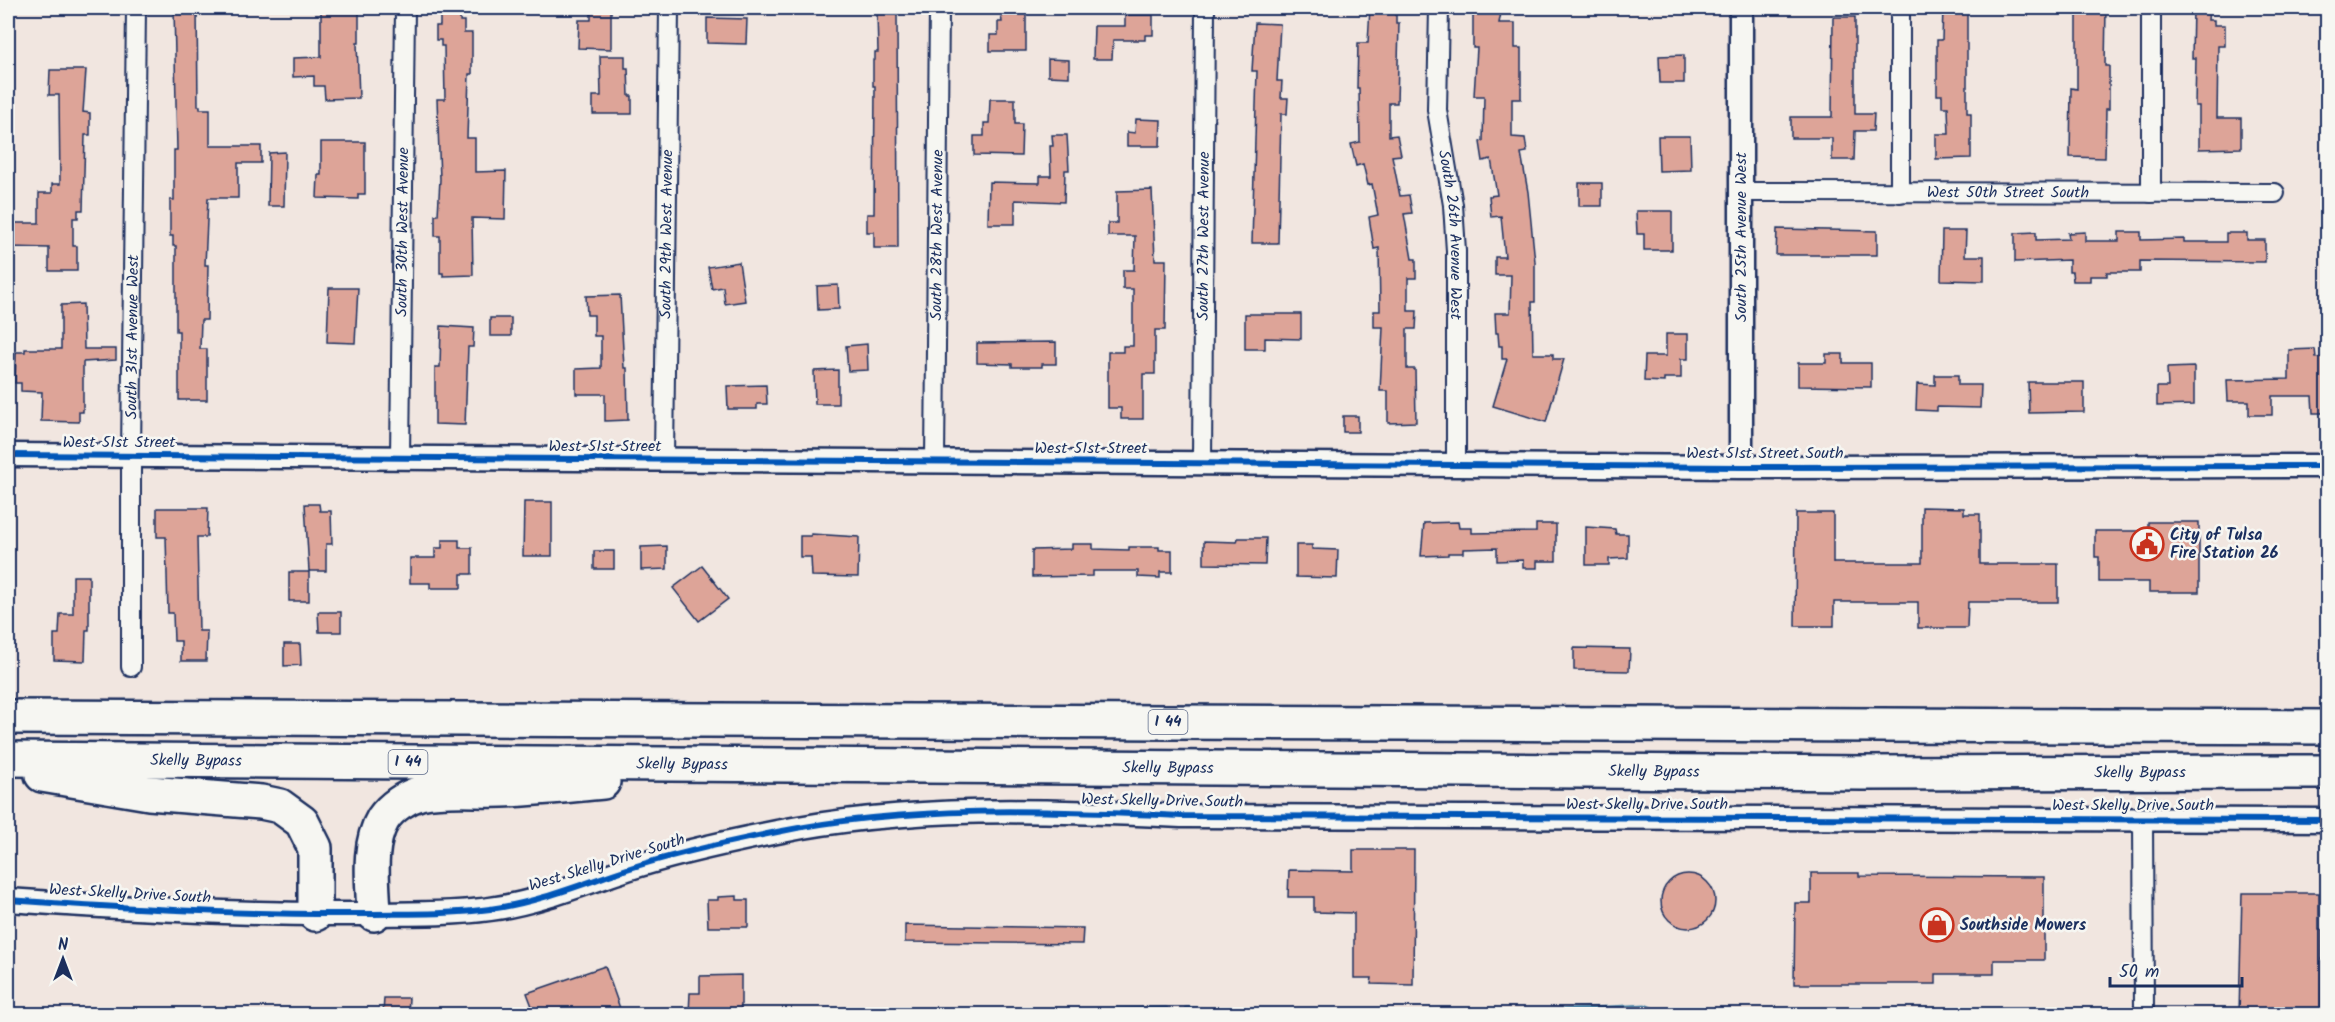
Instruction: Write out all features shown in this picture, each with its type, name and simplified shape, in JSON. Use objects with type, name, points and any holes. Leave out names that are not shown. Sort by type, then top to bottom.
[{"type":"highway","name":"I 44","points":[[8,717],[2328,728]]},
{"type":"highway","name":"Skelly Bypass","points":[[8,759],[1863,773],[2328,772]]},
{"type":"highway","points":[[374,914],[373,852],[376,835],[393,807],[418,794],[433,791],[504,790],[808,764]]},
{"type":"highway","points":[[8,770],[149,793],[261,802],[280,806],[302,822],[315,848],[315,914]]},
{"type":"street","name":"South 31st Avenue West","points":[[130,667],[130,455],[136,8]]},
{"type":"street","name":"South 30th West Avenue","points":[[400,457],[405,8]]},
{"type":"street","name":"South 29th West Avenue","points":[[664,460],[669,8]]},
{"type":"street","name":"South 28th West Avenue","points":[[935,461],[939,8]]},
{"type":"street","name":"South 27th West Avenue","points":[[1202,462],[1206,8]]},
{"type":"street","name":"South 26th Avenue West","points":[[1439,8],[1437,110],[1453,205],[1456,250],[1456,464]]},
{"type":"street","name":"South 25th Avenue West","points":[[1741,8],[1741,467]]},
{"type":"street","points":[[1900,8],[1900,193]]},
{"type":"street","points":[[2151,8],[2151,193]]},
{"type":"street","name":"West 50th Street South","points":[[1740,192],[2275,194]]},
{"type":"street","name":"West 51st Street","points":[[8,455],[1202,462]]},
{"type":"street","name":"West 51st Street South","points":[[1202,462],[1741,467],[2328,466]]},
{"type":"street","name":"West Skelly Drive South","points":[[8,900],[201,912],[374,914],[491,909],[542,898],[680,854],[748,838],[829,823],[981,812],[1091,812],[1204,816],[2328,820]]},
{"type":"street","points":[[2143,818],[2144,1014]]},
{"type":"building","points":[[174,8],[197,8],[198,106],[200,109],[210,109],[210,146],[261,146],[261,163],[238,163],[238,198],[208,198],[205,265],[208,265],[207,320],[201,320],[200,349],[207,349],[207,400],[179,400],[176,246],[173,246],[173,236],[170,236],[170,200],[174,200],[174,150],[177,150]]},
{"type":"building","points":[[321,8],[359,8],[359,43],[357,43],[359,98],[325,99],[324,86],[314,86],[314,76],[293,77],[293,58],[321,57]]},
{"type":"building","points":[[440,8],[460,8],[460,21],[464,21],[464,33],[472,33],[472,74],[469,74],[467,138],[475,138],[475,172],[506,171],[505,219],[472,218],[473,275],[443,276],[443,273],[440,273],[440,236],[435,236],[435,215],[438,215],[440,179],[437,99],[445,99],[444,46],[441,46],[441,40],[436,40],[436,26],[440,26]]},
{"type":"building","points":[[591,8],[611,8],[611,49],[578,48],[579,20],[591,20]]},
{"type":"building","points":[[1370,8],[1396,8],[1396,23],[1399,23],[1397,103],[1389,103],[1389,136],[1397,135],[1401,155],[1392,156],[1400,196],[1409,195],[1412,213],[1404,214],[1412,259],[1416,259],[1416,278],[1408,278],[1408,311],[1417,311],[1416,329],[1407,329],[1407,369],[1415,369],[1416,422],[1388,423],[1388,391],[1380,391],[1383,327],[1374,327],[1374,311],[1380,311],[1379,248],[1374,249],[1369,217],[1378,215],[1372,184],[1368,185],[1363,164],[1356,166],[1351,144],[1360,142],[1359,88],[1357,88],[1358,43],[1368,43]]},
{"type":"building","points":[[1473,8],[1502,8],[1499,23],[1515,23],[1515,48],[1521,48],[1521,99],[1512,99],[1512,137],[1525,138],[1527,152],[1521,153],[1528,192],[1535,262],[1535,302],[1532,302],[1533,354],[1553,354],[1553,359],[1564,359],[1546,422],[1493,406],[1507,359],[1502,359],[1502,346],[1499,346],[1498,333],[1496,333],[1495,313],[1510,313],[1511,275],[1495,275],[1495,257],[1505,257],[1501,216],[1491,217],[1489,196],[1497,195],[1491,159],[1483,161],[1480,142],[1483,141],[1484,96],[1474,96],[1477,48],[1473,48]]},
{"type":"building","points":[[1943,8],[1967,8],[1967,113],[1971,113],[1971,158],[1936,159],[1936,134],[1949,134],[1948,107],[1942,107],[1942,95],[1937,95],[1937,40],[1942,40]]},
{"type":"building","points":[[2077,8],[2106,8],[2105,66],[2109,66],[2109,109],[2106,109],[2105,158],[2070,157],[2071,88],[2077,89]]},
{"type":"building","points":[[2193,8],[2209,8],[2208,20],[2214,20],[2214,25],[2225,25],[2225,46],[2218,46],[2217,118],[2241,118],[2241,148],[2199,149],[2199,106],[2195,106],[2196,58],[2192,58]]},
{"type":"building","points":[[877,11],[897,11],[898,248],[874,248],[874,232],[867,232],[867,214],[874,214],[875,86],[873,86],[873,60],[875,60],[875,52],[878,52]]},
{"type":"building","points":[[1001,14],[1026,14],[1026,51],[990,51],[990,35],[998,35],[998,22],[1002,22]]},
{"type":"building","points":[[1125,15],[1153,15],[1153,35],[1145,35],[1145,40],[1113,40],[1112,59],[1093,59],[1094,26],[1125,26]]},
{"type":"building","points":[[1833,17],[1855,17],[1855,114],[1874,114],[1873,131],[1855,131],[1854,160],[1832,160],[1832,138],[1791,138],[1791,117],[1832,117]]},
{"type":"building","points":[[707,18],[747,19],[746,44],[707,43]]},
{"type":"building","points":[[1255,23],[1280,24],[1277,81],[1282,81],[1281,98],[1288,98],[1287,114],[1281,114],[1278,243],[1252,243],[1257,71],[1252,71]]},
{"type":"building","points":[[1684,55],[1684,83],[1660,83],[1659,56]]},
{"type":"building","points":[[600,56],[625,56],[629,96],[632,96],[632,114],[593,114],[593,96],[601,96]]},
{"type":"building","points":[[1048,59],[1069,60],[1069,77],[1048,76]]},
{"type":"building","points":[[50,70],[86,70],[83,112],[90,113],[90,135],[85,135],[83,210],[78,210],[78,218],[73,218],[73,246],[77,246],[77,271],[49,271],[49,248],[9,247],[10,223],[39,223],[39,193],[52,193],[52,184],[60,184],[59,95],[49,95]]},
{"type":"building","points":[[990,99],[1015,99],[1015,124],[1022,124],[1021,156],[974,155],[974,136],[984,136],[984,123],[989,123]]},
{"type":"building","points":[[1136,119],[1161,120],[1160,146],[1127,146],[1127,132],[1135,133]]},
{"type":"building","points":[[1052,135],[1067,135],[1069,170],[1065,170],[1064,202],[1015,200],[1015,224],[988,224],[989,182],[1040,183],[1040,176],[1051,176]]},
{"type":"building","points":[[1658,136],[1690,136],[1691,170],[1659,171]]},
{"type":"building","points":[[321,142],[365,142],[365,194],[358,194],[358,199],[317,198],[318,175],[321,175]]},
{"type":"building","points":[[285,152],[284,206],[268,206],[269,153]]},
{"type":"building","points":[[1579,183],[1602,183],[1602,206],[1579,206]]},
{"type":"building","points":[[1152,190],[1155,260],[1166,260],[1165,330],[1155,330],[1155,374],[1143,374],[1143,419],[1121,419],[1121,408],[1108,408],[1108,352],[1123,352],[1123,346],[1133,346],[1133,289],[1123,289],[1123,270],[1134,270],[1135,236],[1108,236],[1108,223],[1117,223],[1117,191]]},
{"type":"building","points":[[1636,211],[1672,211],[1672,250],[1644,250],[1644,234],[1637,234]]},
{"type":"building","points":[[1777,229],[1877,231],[1877,255],[1776,255]]},
{"type":"building","points":[[1942,231],[1966,231],[1965,256],[1984,256],[1984,281],[1941,280]]},
{"type":"building","points":[[2036,232],[2036,240],[2069,239],[2068,233],[2085,232],[2085,241],[2119,241],[2119,232],[2141,232],[2141,240],[2184,239],[2184,242],[2226,242],[2226,233],[2247,233],[2247,240],[2265,240],[2265,262],[2140,261],[2140,272],[2107,272],[2107,276],[2090,276],[2090,281],[2073,281],[2072,272],[2069,272],[2069,260],[2015,262],[2015,233]]},
{"type":"building","points":[[739,262],[745,301],[725,304],[723,287],[712,289],[708,267]]},
{"type":"building","points":[[838,285],[839,309],[818,310],[817,286]]},
{"type":"building","points":[[329,288],[358,288],[355,343],[327,342]]},
{"type":"building","points":[[620,295],[624,368],[627,368],[628,420],[605,421],[605,394],[576,394],[576,369],[601,368],[601,336],[594,336],[594,315],[587,315],[586,296]]},
{"type":"building","points":[[83,304],[84,349],[116,349],[116,360],[83,362],[83,412],[79,412],[79,422],[41,421],[42,392],[21,391],[21,383],[15,383],[16,352],[25,352],[25,349],[61,349],[61,305]]},
{"type":"building","points":[[1245,314],[1301,314],[1301,339],[1265,338],[1265,349],[1245,349]]},
{"type":"building","points":[[490,318],[511,318],[511,336],[490,336]]},
{"type":"building","points":[[441,326],[474,328],[473,347],[468,347],[465,425],[435,424],[435,367],[440,367]]},
{"type":"building","points":[[1666,334],[1688,334],[1688,359],[1681,359],[1681,378],[1664,378],[1664,382],[1644,381],[1645,356],[1666,356]]},
{"type":"building","points":[[1056,342],[1056,364],[1042,364],[1042,367],[1012,367],[1012,364],[977,363],[977,343]]},
{"type":"building","points":[[867,344],[868,370],[848,371],[846,346]]},
{"type":"building","points":[[2315,349],[2316,358],[2328,357],[2328,413],[2313,413],[2312,396],[2272,396],[2272,415],[2249,415],[2249,401],[2228,401],[2227,380],[2289,379],[2289,350]]},
{"type":"building","points":[[1826,354],[1843,354],[1843,363],[1871,363],[1871,387],[1798,386],[1798,363],[1826,363]]},
{"type":"building","points":[[2194,367],[2194,405],[2157,406],[2157,387],[2168,387],[2167,368]]},
{"type":"building","points":[[838,370],[838,404],[815,404],[814,371]]},
{"type":"building","points":[[1935,375],[1958,375],[1958,385],[1981,385],[1980,408],[1937,407],[1937,411],[1916,410],[1917,384],[1935,385]]},
{"type":"building","points":[[2028,382],[2084,382],[2084,412],[2029,413]]},
{"type":"building","points":[[766,385],[767,404],[757,404],[757,409],[728,409],[727,386]]},
{"type":"building","points":[[1343,416],[1358,416],[1358,432],[1343,432]]},
{"type":"building","points":[[524,502],[552,502],[552,556],[523,556]]},
{"type":"building","points":[[305,504],[319,504],[320,511],[331,511],[332,544],[326,544],[326,571],[309,571]]},
{"type":"building","points":[[1922,507],[1964,508],[1964,514],[1980,514],[1980,564],[2058,564],[2058,602],[1968,602],[1967,628],[1918,628],[1918,602],[1834,602],[1834,626],[1795,626],[1796,513],[1833,513],[1833,563],[1922,563]]},
{"type":"building","points":[[157,508],[208,508],[207,537],[197,537],[199,631],[207,631],[206,661],[181,661],[181,641],[174,641],[173,613],[168,613],[166,537],[157,537]]},
{"type":"building","points":[[1458,522],[1459,528],[1472,528],[1472,533],[1536,532],[1536,524],[1556,524],[1556,561],[1537,561],[1537,568],[1523,568],[1523,560],[1497,561],[1497,548],[1463,549],[1463,553],[1421,556],[1424,523]]},
{"type":"building","name":"City of Tulsa Fire Station 26","points":[[2148,522],[2199,522],[2199,592],[2149,592],[2149,582],[2099,582],[2099,557],[2095,557],[2095,531],[2148,531]]},
{"type":"building","points":[[1586,527],[1615,529],[1616,534],[1628,534],[1628,558],[1609,559],[1609,565],[1586,565]]},
{"type":"building","points":[[811,534],[859,537],[858,577],[812,576],[811,557],[800,557],[800,536],[811,536]]},
{"type":"building","points":[[1238,538],[1266,538],[1265,565],[1204,564],[1204,541],[1237,542]]},
{"type":"building","points":[[442,540],[459,540],[459,548],[472,548],[472,574],[461,574],[461,588],[430,588],[430,583],[410,583],[410,558],[435,558],[435,548],[442,548]]},
{"type":"building","points":[[1072,544],[1093,544],[1093,549],[1129,550],[1129,547],[1159,547],[1159,550],[1172,550],[1172,572],[1160,572],[1160,578],[1138,577],[1138,571],[1093,571],[1093,576],[1032,577],[1032,550],[1072,549]]},
{"type":"building","points":[[1296,545],[1312,545],[1312,549],[1338,550],[1337,578],[1296,577]]},
{"type":"building","points":[[667,546],[667,569],[641,570],[641,547]]},
{"type":"building","points":[[594,551],[614,551],[614,569],[594,569]]},
{"type":"building","points":[[702,566],[728,599],[699,621],[673,588]]},
{"type":"building","points":[[289,572],[309,572],[309,601],[289,601]]},
{"type":"building","points":[[73,576],[89,576],[89,630],[86,630],[85,661],[54,660],[54,634],[59,634],[60,614],[73,614]]},
{"type":"building","points":[[318,612],[341,612],[341,632],[319,632]]},
{"type":"building","points":[[284,644],[300,644],[301,665],[284,666]]},
{"type":"building","points":[[1574,648],[1630,649],[1629,671],[1574,670]]},
{"type":"building","points":[[1353,850],[1414,850],[1413,985],[1371,984],[1372,978],[1354,978],[1354,913],[1314,912],[1314,897],[1288,897],[1289,870],[1353,871]]},
{"type":"building","points":[[1811,873],[1859,873],[1859,876],[2044,877],[2044,960],[1994,960],[1994,974],[1936,974],[1936,984],[1794,984],[1795,903],[1811,903]]},
{"type":"building","points":[[1683,874],[1693,874],[1703,878],[1711,886],[1715,901],[1711,916],[1703,924],[1693,928],[1683,928],[1673,924],[1665,916],[1661,906],[1661,896],[1665,886],[1673,878]]},
{"type":"building","points":[[2242,893],[2319,893],[2319,930],[2322,930],[2321,1014],[2239,1014]]},
{"type":"building","points":[[737,896],[737,900],[748,900],[748,927],[708,927],[707,900]]},
{"type":"building","points":[[905,925],[1083,928],[1082,944],[905,942]]},
{"type":"building","points":[[605,966],[622,1014],[535,1014],[527,993]]},
{"type":"building","points":[[741,975],[741,1014],[689,1014],[690,993],[700,993],[700,976]]},
{"type":"building","points":[[384,998],[409,998],[408,1014],[383,1014]]},
{"type":"waterway","points":[[1506,1014],[1645,1006],[1663,1014]]},
{"type":"waterway","points":[[895,1014],[1166,1009]]},
{"type":"waterway","points":[[1186,1009],[1390,1014]]},
{"type":"cycle path","points":[[8,455],[1741,467],[2328,466]]},
{"type":"cycle path","points":[[8,900],[227,912],[315,914],[474,911],[525,902],[627,869],[720,844],[827,823],[928,813],[1029,811],[1181,816],[2328,820]]},
{"type":"place","name":"City of Tulsa Fire Station 26","points":[[2147,544]]},
{"type":"place","name":"Southside Mowers","points":[[1937,925]]}]
